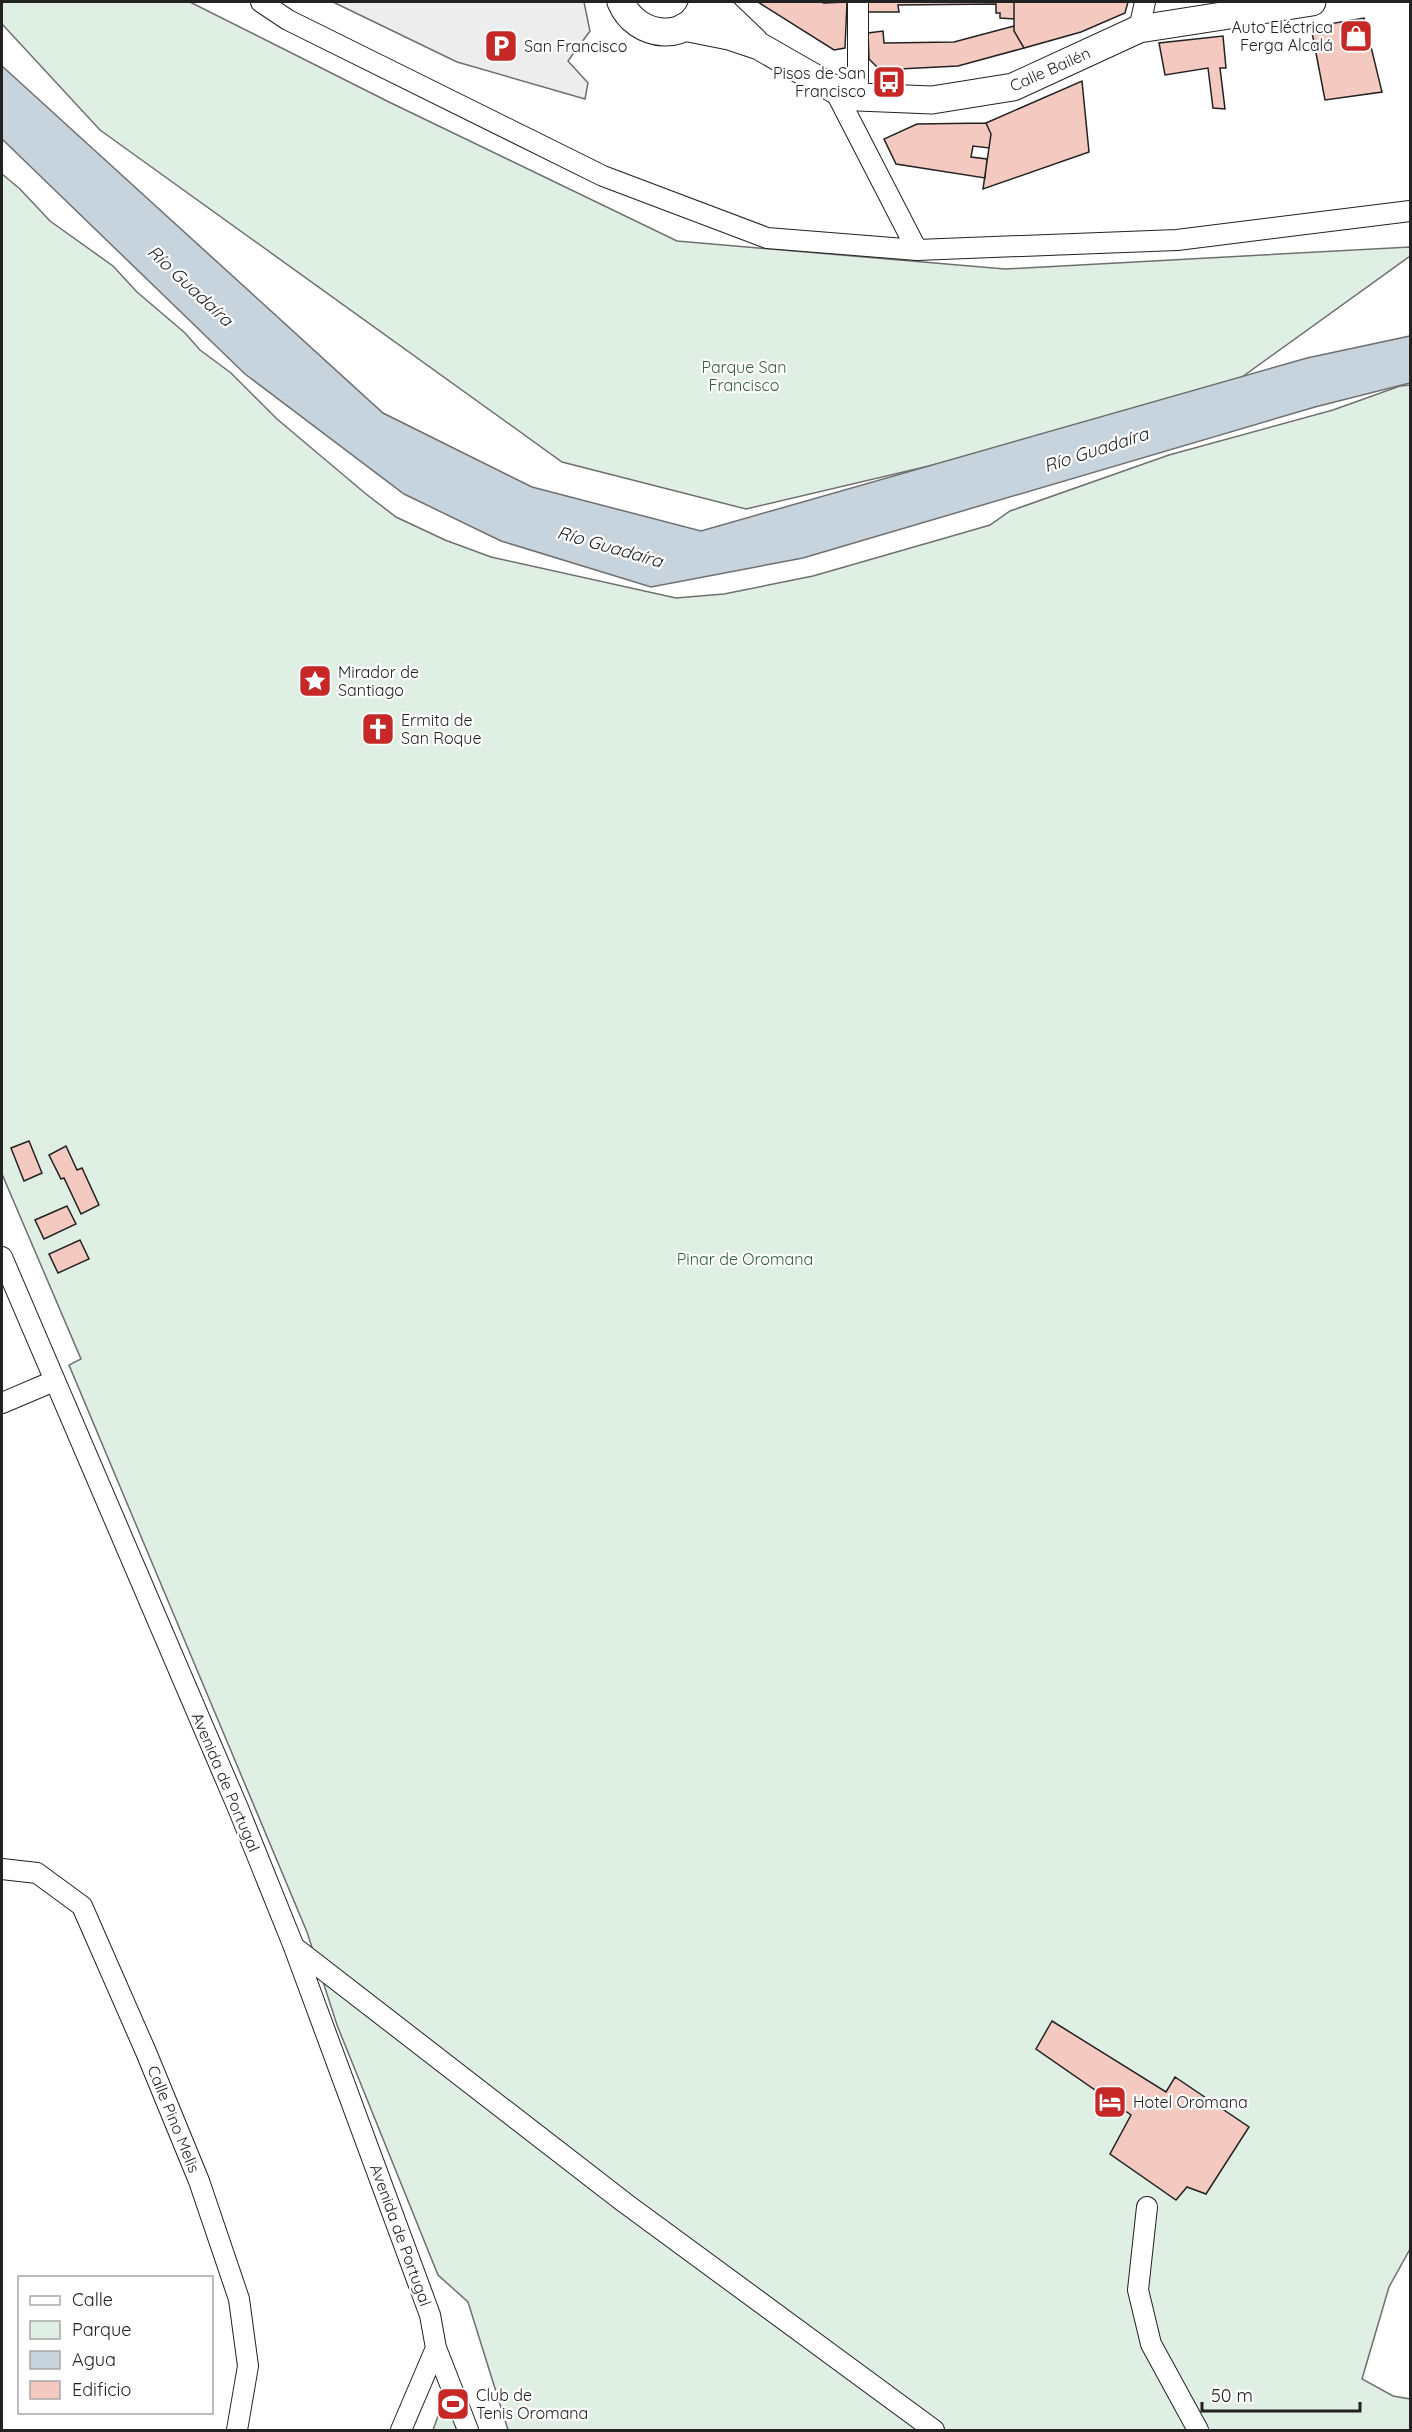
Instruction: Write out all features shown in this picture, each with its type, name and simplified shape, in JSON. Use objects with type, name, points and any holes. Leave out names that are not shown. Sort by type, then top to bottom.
[{"type":"main road","name":"Calle Bailén","points":[[621,2],[633,21],[650,31],[662,32],[684,27],[729,36],[759,46],[846,93],[932,100],[1013,87],[1139,28],[1312,2]]},
{"type":"main road","points":[[684,27],[694,18],[703,2]]},
{"type":"main road","name":"Calle Bailén","points":[[713,2],[759,46]]},
{"type":"street","points":[[261,2],[288,20],[603,176],[767,238],[917,250],[1177,240],[1410,211]]},
{"type":"street","points":[[858,2],[846,93],[917,250]]},
{"type":"street","points":[[1139,28],[1146,2]]},
{"type":"street","name":"Avenida de Portugal","points":[[2,1257],[238,1808],[294,1947],[430,2315],[436,2348],[468,2430]]},
{"type":"street","points":[[2,1403],[54,1381]]},
{"type":"street","name":"Calle Pino Melis","points":[[2,1869],[37,1873],[82,1906],[146,2052],[199,2181],[239,2299],[248,2366],[237,2430]]},
{"type":"street","points":[[294,1947],[625,2203],[934,2430]]},
{"type":"street","points":[[1148,2207],[1138,2290],[1151,2344],[1198,2430]]},
{"type":"street","points":[[401,2430],[436,2348]]},
{"type":"green space","name":"Parque San Francisco","points":[[2,2],[190,2],[389,102],[677,241],[1005,269],[1410,247],[1410,256],[1210,400],[746,509],[562,462],[100,130],[2,24]]},
{"type":"green space","name":"Pinar de Oromana","points":[[2,174],[20,189],[50,221],[113,266],[137,292],[185,333],[200,350],[231,373],[277,419],[396,517],[445,540],[491,557],[676,598],[724,594],[813,576],[973,530],[990,525],[1010,511],[1169,455],[1333,410],[1400,386],[1410,385],[1410,2249],[1389,2287],[1362,2379],[1393,2396],[1410,2399],[1410,2430],[508,2430],[468,2302],[438,2275],[337,2025],[307,1932],[69,1365],[81,1359],[2,1174]]},
{"type":"green space","name":"Club de Tenis Oromana","points":[[452,2377],[475,2430],[433,2430]]},
{"type":"shaded area","name":"San Francisco","points":[[333,2],[584,2],[590,31],[568,61],[588,83],[585,99],[457,62]]},
{"type":"water","name":"Río Guadaíra","points":[[2,66],[383,413],[532,487],[701,531],[1307,358],[1410,336],[1410,383],[1315,407],[803,558],[651,587],[501,541],[404,494],[245,374],[2,139]]},
{"type":"building","points":[[758,2],[847,2],[845,48],[834,50]]},
{"type":"building","points":[[867,2],[1014,2],[1014,19],[1000,18],[1000,13],[996,13],[996,4],[898,5],[899,12],[867,12]]},
{"type":"building","points":[[1014,2],[1128,2],[1125,13],[1081,32],[1024,48],[1014,31]]},
{"type":"building","points":[[1364,18],[1382,92],[1325,100],[1311,27]]},
{"type":"building","points":[[1014,26],[1014,31],[1024,48],[958,66],[880,70],[869,59],[868,33],[883,31],[884,43],[954,42]]},
{"type":"building","points":[[1223,36],[1226,68],[1220,68],[1225,109],[1213,108],[1208,68],[1165,75],[1159,43]]},
{"type":"building","points":[[1082,81],[1089,152],[983,189],[991,134],[986,123]]},
{"type":"building","points":[[986,123],[991,134],[989,148],[973,146],[971,157],[987,159],[985,178],[896,164],[884,139],[917,124]]},
{"type":"building","points":[[29,1141],[42,1173],[24,1181],[11,1148]]},
{"type":"building","points":[[66,1146],[77,1170],[82,1168],[99,1205],[81,1214],[64,1178],[61,1179],[49,1155]]},
{"type":"building","points":[[67,1206],[76,1224],[44,1239],[35,1220]]},
{"type":"building","points":[[80,1240],[89,1259],[58,1273],[49,1254]]},
{"type":"building","points":[[1052,2021],[1166,2092],[1175,2077],[1249,2127],[1206,2194],[1187,2187],[1176,2200],[1110,2154],[1131,2115],[1036,2049]]},
{"type":"place","name":"Auto Eléctrica Ferga Alcalá","points":[[1356,36]]},
{"type":"place","name":"San Francisco","points":[[501,46]]},
{"type":"place","name":"Pisos de San Francisco","points":[[889,82]]},
{"type":"place","name":"Mirador de Santiago","points":[[315,681]]},
{"type":"place","name":"Ermita de San Roque","points":[[378,729]]},
{"type":"place","name":"Hotel Oromana","points":[[1110,2102]]},
{"type":"place","name":"Club de Tenis Oromana","points":[[453,2404]]}]
